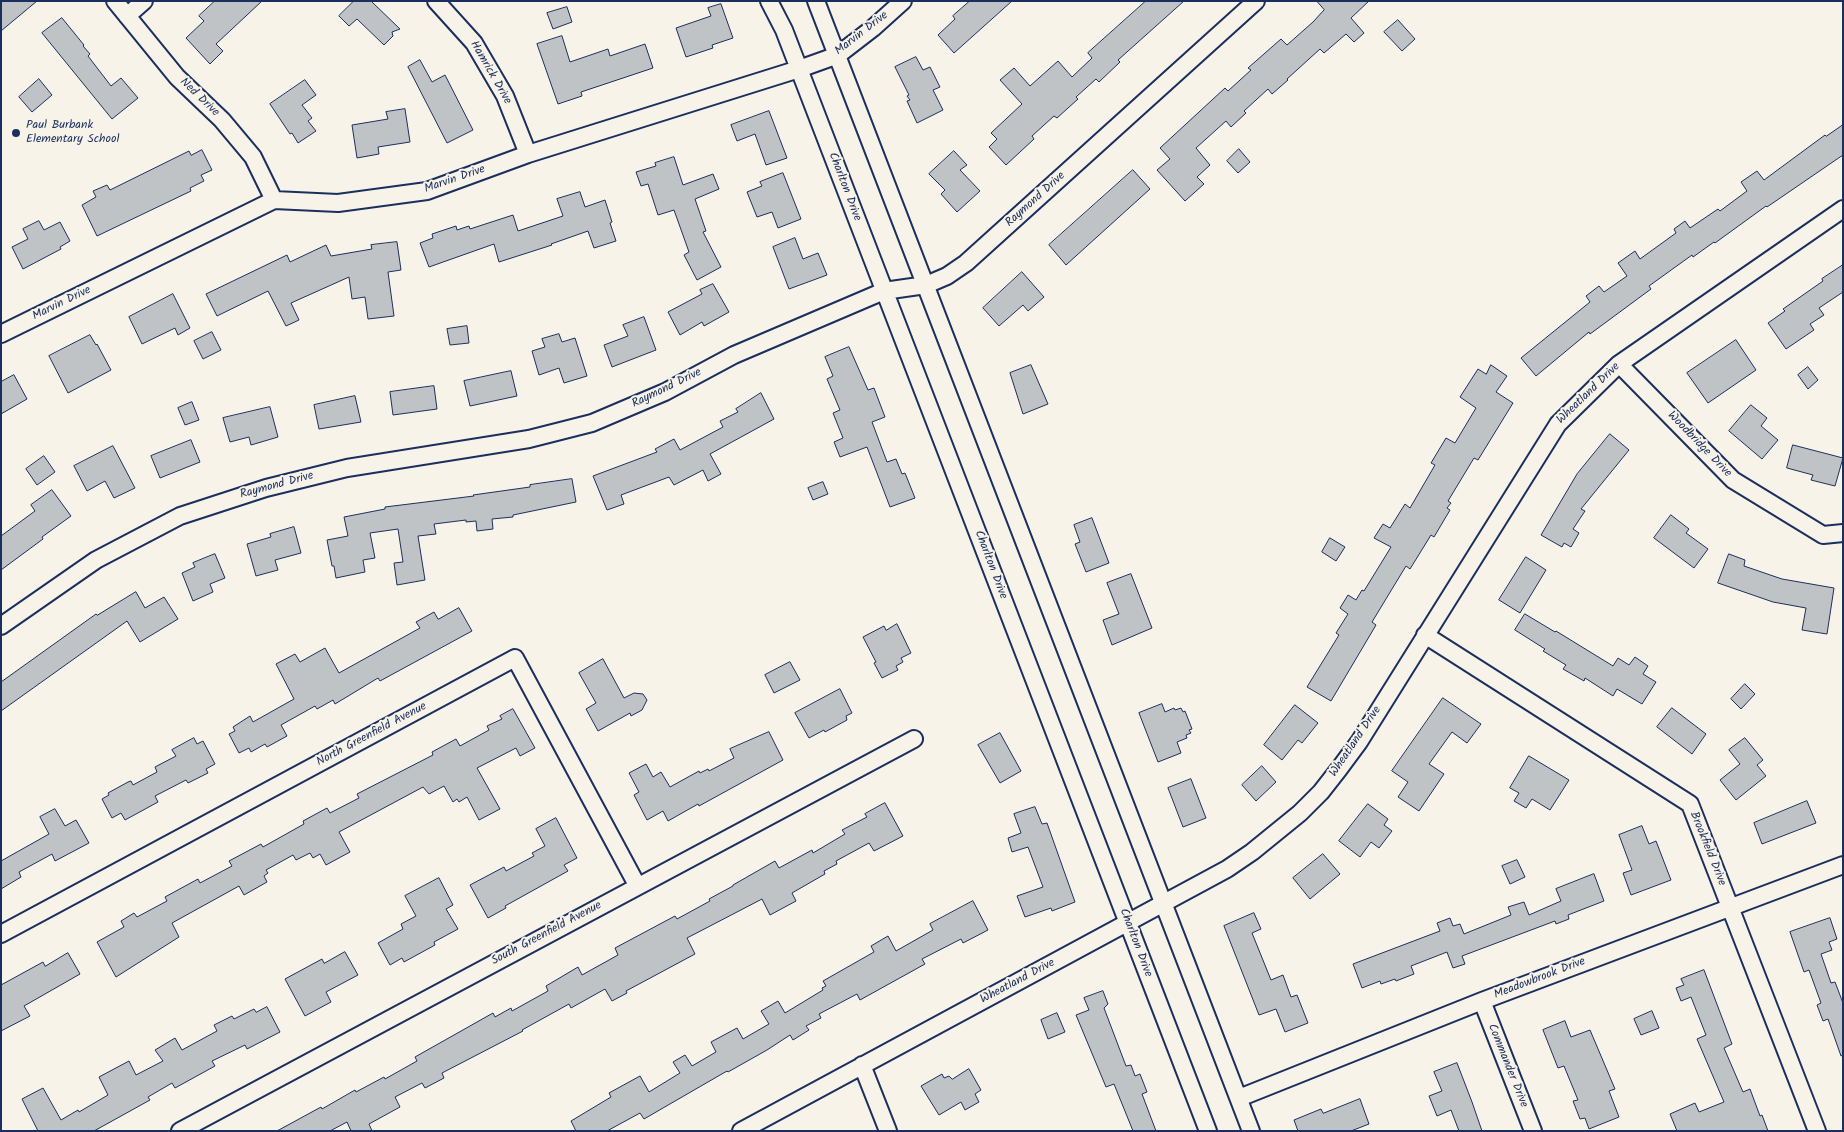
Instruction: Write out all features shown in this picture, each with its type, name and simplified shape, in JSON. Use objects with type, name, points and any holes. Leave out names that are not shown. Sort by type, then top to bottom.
[{"type":"street","name":"Ned Drive","points":[[115,1],[177,77],[222,120],[253,157],[274,200]]},
{"type":"street","points":[[127,16],[144,1]]},
{"type":"street","name":"Hamrick Drive","points":[[436,1],[474,43],[505,96],[528,154]]},
{"type":"street","name":"Charlton Drive","points":[[769,1],[780,21],[1208,1131]]},
{"type":"street","points":[[816,1],[1251,1131]]},
{"type":"street","name":"Marvin Drive","points":[[1,334],[274,200],[338,203],[427,191],[528,154],[838,55],[873,28],[903,1]]},
{"type":"street","name":"Raymond Drive","points":[[1,626],[96,560],[180,516],[266,488],[347,468],[528,439],[592,423],[665,392],[734,355],[884,291],[926,285],[947,276],[966,263],[1256,1]]},
{"type":"street","name":"Wheatland Drive","points":[[741,1131],[1227,869],[1252,852],[1300,813],[1314,799],[1359,742],[1558,424],[1619,364],[1843,209]]},
{"type":"street","name":"Woodbridge Drive","points":[[1619,364],[1734,480],[1823,535],[1843,534]]},
{"type":"street","name":"Brookfield Drive","points":[[1425,635],[1690,804],[1817,1131]]},
{"type":"street","name":"North Greenfield Avenue","points":[[1,934],[516,658],[637,885]]},
{"type":"street","name":"South Greenfield Avenue","points":[[180,1131],[914,738]]},
{"type":"street","name":"Meadowbrook Drive","points":[[1239,1098],[1482,1002],[1843,866]]},
{"type":"street","name":"Commander Drive","points":[[1482,1002],[1533,1131]]},
{"type":"street","points":[[862,1065],[888,1131]]},
{"type":"building","points":[[1,1],[37,1],[1,31]]},
{"type":"building","points":[[215,1],[262,1],[216,44],[223,51],[210,64],[186,38],[204,21],[199,16]]},
{"type":"building","points":[[354,1],[371,1],[400,29],[392,32],[393,36],[384,45],[357,19],[349,26],[339,16]]},
{"type":"building","points":[[970,1],[1012,1],[954,53],[938,35],[955,19],[953,16]]},
{"type":"building","points":[[1146,1],[1184,1],[1118,60],[1120,62],[1099,82],[1096,79],[1057,118],[1054,116],[1032,136],[1034,139],[1006,165],[989,147],[997,139],[991,133],[1022,104],[1000,80],[1014,68],[1030,86],[1058,61],[1072,77],[1092,58],[1088,53]]},
{"type":"building","points":[[1317,1],[1369,1],[1351,18],[1364,33],[1354,42],[1346,34],[1324,53],[1320,49],[1272,94],[1268,89],[1244,111],[1246,113],[1231,127],[1226,121],[1196,148],[1210,165],[1197,177],[1204,184],[1185,201],[1157,170],[1170,159],[1160,148],[1225,88],[1228,91],[1251,70],[1248,68],[1281,39],[1287,45],[1313,22],[1324,10]]},
{"type":"building","points":[[721,4],[733,38],[712,45],[713,48],[686,57],[676,28],[711,16],[708,8]]},
{"type":"building","points":[[567,7],[572,22],[553,29],[547,13]]},
{"type":"building","points":[[62,18],[84,45],[90,54],[88,56],[111,86],[121,78],[138,98],[112,119],[42,33]]},
{"type":"building","points":[[1398,20],[1415,39],[1402,51],[1384,32]]},
{"type":"building","points":[[562,36],[570,62],[608,49],[610,56],[645,44],[653,68],[581,92],[582,96],[558,104],[537,44]]},
{"type":"building","points":[[916,57],[923,70],[930,67],[940,87],[933,90],[943,110],[917,123],[907,101],[910,100],[907,96],[909,95],[895,67]]},
{"type":"building","points":[[420,60],[432,82],[445,75],[473,130],[447,143],[408,67]]},
{"type":"building","points":[[39,79],[52,95],[32,112],[19,97]]},
{"type":"building","points":[[305,80],[316,95],[302,105],[312,118],[308,121],[316,131],[298,143],[270,104]]},
{"type":"building","points":[[405,109],[410,142],[378,147],[379,154],[357,158],[352,125],[388,119],[386,112]]},
{"type":"building","points":[[769,111],[787,158],[766,165],[755,134],[737,141],[731,125]]},
{"type":"building","points":[[1843,125],[1843,155],[1766,206],[1715,243],[1693,257],[1692,255],[1649,286],[1651,289],[1590,334],[1589,332],[1536,376],[1521,358],[1590,302],[1586,296],[1599,286],[1604,292],[1627,276],[1618,263],[1635,251],[1640,259],[1676,233],[1674,229],[1685,221],[1690,228],[1718,209],[1720,211],[1747,191],[1741,182],[1757,171],[1764,180],[1825,135]]},
{"type":"building","points":[[1239,149],[1250,162],[1238,173],[1227,161]]},
{"type":"building","points":[[202,150],[212,170],[201,175],[204,181],[190,188],[191,191],[97,236],[82,205],[96,197],[93,191],[107,185],[110,190],[189,151],[191,155]]},
{"type":"building","points":[[954,151],[967,165],[960,170],[980,191],[957,212],[941,194],[945,190],[929,174]]},
{"type":"building","points":[[674,157],[683,185],[713,174],[719,189],[695,199],[706,231],[703,232],[721,267],[697,280],[684,255],[689,252],[674,210],[658,215],[648,184],[641,186],[636,172],[656,166],[655,163]]},
{"type":"building","points":[[1133,170],[1150,189],[1066,265],[1049,245]]},
{"type":"building","points":[[783,173],[801,219],[778,228],[772,212],[757,217],[747,192],[762,186],[760,182]]},
{"type":"building","points":[[580,192],[585,207],[605,200],[616,241],[594,248],[588,231],[499,262],[494,244],[429,267],[420,243],[433,238],[432,234],[456,226],[457,230],[469,226],[470,229],[513,215],[518,231],[563,216],[557,199]]},
{"type":"building","points":[[39,221],[44,230],[60,222],[70,241],[60,247],[61,249],[23,269],[12,247],[28,239],[23,229]]},
{"type":"building","points":[[795,238],[803,259],[818,253],[827,275],[789,289],[773,247]]},
{"type":"building","points":[[397,242],[401,270],[388,272],[394,316],[368,319],[365,297],[352,299],[349,277],[291,303],[299,320],[286,326],[268,291],[217,316],[206,294],[287,255],[290,262],[326,245],[331,256],[372,249],[371,245]]},
{"type":"building","points":[[1843,265],[1843,292],[1819,308],[1824,315],[1810,324],[1814,330],[1786,349],[1768,323],[1785,311],[1783,309]]},
{"type":"building","points":[[1022,272],[1044,297],[1028,311],[1023,305],[999,326],[983,308]]},
{"type":"building","points":[[713,284],[729,312],[704,326],[702,322],[680,335],[668,312],[702,294],[700,290]]},
{"type":"building","points":[[173,294],[190,328],[178,335],[175,328],[142,344],[129,317]]},
{"type":"building","points":[[644,317],[656,350],[612,367],[604,345],[628,336],[623,325]]},
{"type":"building","points":[[467,326],[469,343],[450,345],[447,329]]},
{"type":"building","points":[[212,332],[221,350],[203,359],[194,341]]},
{"type":"building","points":[[559,334],[562,342],[575,338],[587,376],[564,383],[559,368],[539,375],[532,351],[545,347],[542,339]]},
{"type":"building","points":[[90,335],[111,370],[68,393],[49,356]]},
{"type":"building","points":[[1736,340],[1756,370],[1708,403],[1687,373]]},
{"type":"building","points":[[849,347],[868,390],[874,388],[885,417],[872,422],[887,462],[896,459],[902,474],[905,473],[915,498],[890,507],[867,447],[840,457],[834,442],[843,438],[833,413],[840,410],[827,379],[833,376],[825,357]]},
{"type":"building","points":[[1031,365],[1048,404],[1023,414],[1010,373]]},
{"type":"building","points":[[1491,365],[1507,376],[1496,392],[1513,403],[1478,460],[1474,458],[1448,501],[1451,503],[1447,508],[1450,510],[1434,537],[1431,535],[1410,569],[1406,566],[1372,622],[1376,625],[1331,701],[1307,687],[1339,635],[1336,633],[1348,614],[1340,608],[1348,595],[1356,600],[1362,590],[1364,591],[1391,547],[1374,538],[1383,524],[1390,528],[1405,504],[1410,508],[1435,465],[1431,463],[1446,438],[1455,443],[1476,408],[1460,397],[1478,369],[1486,374]]},
{"type":"building","points":[[1808,367],[1818,380],[1808,389],[1798,375]]},
{"type":"building","points":[[511,371],[517,396],[470,406],[464,381]]},
{"type":"building","points":[[14,375],[27,399],[1,414],[1,382]]},
{"type":"building","points":[[434,386],[437,409],[393,415],[390,392]]},
{"type":"building","points":[[761,393],[774,419],[710,454],[721,474],[708,481],[703,470],[674,485],[669,477],[621,495],[624,504],[607,510],[593,476],[657,452],[655,449],[674,439],[680,450],[723,427],[720,421],[738,412],[736,409]]},
{"type":"building","points":[[355,396],[361,422],[319,429],[314,405]]},
{"type":"building","points":[[192,402],[199,420],[185,425],[178,408]]},
{"type":"building","points":[[1751,405],[1767,418],[1761,426],[1778,440],[1762,459],[1729,431]]},
{"type":"building","points":[[270,407],[278,437],[251,445],[249,437],[230,442],[223,418]]},
{"type":"building","points":[[1610,434],[1629,450],[1581,509],[1585,511],[1573,529],[1579,533],[1571,547],[1564,543],[1562,547],[1541,535],[1577,474]]},
{"type":"building","points":[[191,440],[200,462],[160,478],[151,456]]},
{"type":"building","points":[[1793,445],[1843,458],[1835,486],[1811,480],[1813,475],[1787,468]]},
{"type":"building","points":[[113,446],[135,488],[114,498],[105,481],[87,491],[74,466]]},
{"type":"building","points":[[44,456],[55,472],[37,485],[26,469]]},
{"type":"building","points":[[572,479],[576,502],[513,515],[513,517],[492,519],[493,529],[477,531],[476,521],[466,522],[466,520],[434,524],[436,534],[418,536],[425,580],[397,585],[394,563],[403,562],[398,529],[370,533],[375,558],[363,560],[365,572],[336,578],[327,540],[348,536],[344,517],[385,509],[385,507],[474,496]]},
{"type":"building","points":[[823,482],[828,494],[813,500],[808,488]]},
{"type":"building","points":[[52,490],[71,516],[1,570],[1,536],[35,511],[31,505]]},
{"type":"building","points":[[1671,515],[1689,529],[1686,533],[1708,549],[1694,568],[1654,538]]},
{"type":"building","points":[[1092,518],[1109,563],[1086,572],[1075,544],[1080,542],[1074,525]]},
{"type":"building","points":[[294,527],[301,553],[275,560],[278,570],[256,576],[247,544],[271,537],[270,534]]},
{"type":"building","points":[[1330,538],[1345,547],[1336,561],[1322,552]]},
{"type":"building","points":[[215,554],[225,578],[210,584],[213,592],[193,601],[182,573],[195,567],[193,563]]},
{"type":"building","points":[[1729,554],[1745,560],[1744,566],[1782,579],[1834,588],[1827,634],[1802,630],[1806,608],[1773,602],[1718,583]]},
{"type":"building","points":[[1526,557],[1546,570],[1520,613],[1499,600]]},
{"type":"building","points":[[1131,574],[1152,628],[1112,645],[1103,620],[1119,614],[1107,583]]},
{"type":"building","points":[[136,592],[145,608],[164,597],[178,619],[140,642],[127,621],[1,711],[1,682],[96,614]]},
{"type":"building","points":[[459,608],[472,631],[380,681],[378,678],[335,704],[333,700],[317,709],[315,706],[281,725],[287,736],[267,747],[265,744],[251,752],[249,748],[239,753],[229,734],[235,731],[233,727],[250,716],[253,722],[294,699],[276,664],[295,654],[300,662],[325,648],[339,673],[420,628],[416,622],[434,612],[438,619]]},
{"type":"building","points":[[1525,614],[1613,666],[1618,658],[1629,665],[1635,657],[1648,666],[1643,674],[1656,682],[1642,704],[1617,689],[1613,696],[1585,678],[1584,681],[1563,669],[1566,665],[1515,630]]},
{"type":"building","points":[[897,624],[911,653],[901,658],[903,662],[896,666],[898,670],[882,678],[863,637],[884,626],[886,630]]},
{"type":"building","points":[[603,659],[624,698],[634,693],[643,694],[647,700],[642,710],[631,716],[630,713],[598,731],[586,709],[596,703],[579,673]]},
{"type":"building","points":[[790,662],[800,680],[774,693],[765,675]]},
{"type":"building","points":[[1745,684],[1755,694],[1741,709],[1731,699]]},
{"type":"building","points":[[840,689],[852,713],[846,716],[847,720],[809,738],[795,713]]},
{"type":"building","points":[[1443,698],[1481,724],[1467,743],[1452,732],[1429,764],[1444,774],[1419,811],[1398,797],[1408,782],[1392,771]]},
{"type":"building","points":[[1162,704],[1165,712],[1174,708],[1175,710],[1181,708],[1183,712],[1185,711],[1192,729],[1189,730],[1191,733],[1186,735],[1187,738],[1177,742],[1181,753],[1158,762],[1139,713]]},
{"type":"building","points":[[1295,705],[1318,723],[1302,743],[1298,740],[1282,760],[1264,745]]},
{"type":"building","points":[[1672,708],[1706,734],[1692,754],[1657,727]]},
{"type":"building","points":[[513,709],[535,748],[520,756],[516,748],[477,768],[500,809],[479,820],[467,797],[459,802],[457,799],[453,802],[444,786],[429,794],[423,787],[339,832],[350,852],[326,865],[320,854],[313,858],[310,853],[296,860],[293,855],[266,870],[268,873],[264,876],[267,882],[244,895],[239,886],[172,923],[179,937],[116,977],[97,942],[124,927],[121,921],[134,913],[137,917],[167,901],[165,897],[198,879],[200,883],[232,866],[229,861],[261,844],[263,847],[304,824],[303,821],[327,808],[330,813],[359,798],[357,794],[433,755],[432,752],[456,739],[460,746],[489,730],[487,726],[502,719],[500,716]]},
{"type":"building","points":[[769,732],[783,760],[668,821],[663,811],[647,820],[634,795],[639,792],[629,773],[646,764],[653,777],[661,772],[670,787],[699,771],[700,773],[708,769],[709,771],[734,758],[730,749]]},
{"type":"building","points":[[1000,733],[1021,771],[1000,783],[978,745]]},
{"type":"building","points":[[194,738],[197,744],[203,741],[215,764],[206,769],[208,773],[188,783],[186,780],[155,796],[158,802],[125,820],[121,813],[112,818],[102,799],[109,795],[108,793],[131,781],[133,785],[157,772],[155,767],[176,756],[172,750]]},
{"type":"building","points":[[1745,738],[1763,760],[1757,765],[1766,776],[1736,800],[1720,780],[1740,764],[1729,750]]},
{"type":"building","points":[[1529,756],[1569,780],[1550,810],[1532,799],[1526,808],[1514,801],[1519,793],[1510,788]]},
{"type":"building","points":[[1262,766],[1276,782],[1256,801],[1242,785]]},
{"type":"building","points":[[1191,779],[1206,818],[1183,827],[1168,788]]},
{"type":"building","points":[[1807,801],[1816,823],[1762,844],[1754,823]]},
{"type":"building","points":[[885,803],[903,836],[874,851],[869,843],[836,861],[837,864],[824,871],[825,874],[792,893],[796,901],[770,915],[762,899],[687,938],[695,954],[626,991],[627,993],[612,1001],[605,989],[571,1008],[569,1004],[523,1031],[442,1073],[444,1078],[425,1088],[422,1083],[395,1097],[400,1107],[369,1124],[372,1131],[351,1131],[347,1122],[330,1131],[277,1131],[355,1090],[356,1092],[384,1077],[385,1079],[417,1061],[415,1057],[493,1013],[495,1017],[511,1008],[512,1011],[548,991],[546,986],[578,967],[582,975],[618,955],[615,948],[675,916],[677,919],[775,861],[779,868],[812,850],[813,853],[845,834],[842,830],[867,817],[865,814]]},
{"type":"building","points":[[1368,804],[1388,819],[1384,825],[1392,831],[1379,848],[1371,842],[1360,857],[1339,841]]},
{"type":"building","points":[[1035,807],[1042,824],[1047,823],[1075,902],[1052,911],[1051,908],[1025,917],[1017,896],[1043,887],[1028,847],[1012,852],[1008,838],[1021,833],[1014,814]]},
{"type":"building","points":[[55,809],[65,826],[76,820],[89,843],[55,861],[52,854],[19,872],[21,877],[1,889],[1,861],[49,834],[40,817]]},
{"type":"building","points":[[556,818],[577,858],[564,865],[568,871],[505,906],[506,908],[488,918],[470,885],[504,867],[506,871],[534,856],[532,853],[545,846],[536,829]]},
{"type":"building","points":[[1642,826],[1649,844],[1656,841],[1671,880],[1631,895],[1623,873],[1632,870],[1619,835]]},
{"type":"building","points":[[1323,854],[1340,874],[1310,899],[1293,878]]},
{"type":"building","points":[[1517,860],[1525,877],[1510,884],[1502,866]]},
{"type":"building","points":[[1594,874],[1604,901],[1568,915],[1569,919],[1556,924],[1555,921],[1462,956],[1465,964],[1453,968],[1447,952],[1411,966],[1414,974],[1396,981],[1395,979],[1381,984],[1380,981],[1362,988],[1353,964],[1440,931],[1437,923],[1450,918],[1453,926],[1460,924],[1464,934],[1511,915],[1508,907],[1524,902],[1529,915],[1561,901],[1556,889]]},
{"type":"building","points":[[439,878],[453,905],[446,909],[458,929],[434,942],[435,945],[404,962],[402,958],[390,965],[378,943],[403,929],[401,924],[416,916],[405,896]]},
{"type":"building","points":[[973,901],[988,930],[963,943],[961,939],[922,959],[925,964],[860,1000],[857,994],[819,1014],[821,1018],[806,1026],[809,1030],[793,1040],[790,1035],[767,1050],[644,1119],[640,1113],[607,1131],[576,1131],[571,1121],[611,1097],[609,1093],[640,1076],[649,1092],[680,1073],[673,1062],[685,1055],[692,1066],[716,1052],[711,1042],[737,1028],[743,1039],[769,1024],[761,1011],[778,1001],[785,1013],[823,990],[822,988],[826,986],[823,981],[874,952],[871,946],[888,936],[896,951],[933,930],[930,924]]},
{"type":"building","points":[[1254,913],[1261,929],[1252,933],[1271,980],[1283,975],[1291,997],[1297,995],[1308,1023],[1285,1032],[1276,1009],[1259,1015],[1224,926]]},
{"type":"building","points":[[1830,918],[1837,939],[1829,942],[1832,950],[1821,954],[1831,983],[1835,982],[1843,1003],[1843,1055],[1841,1056],[1828,1019],[1823,1021],[1817,1005],[1821,1003],[1809,970],[1804,972],[1790,932]]},
{"type":"building","points":[[345,952],[358,975],[326,992],[331,1002],[305,1016],[285,979],[322,959],[324,963]]},
{"type":"building","points":[[68,953],[80,974],[24,1006],[30,1016],[1,1031],[1,985],[43,962],[45,966]]},
{"type":"building","points":[[1704,970],[1732,1044],[1724,1048],[1743,1092],[1750,1089],[1768,1131],[1677,1131],[1670,1114],[1695,1103],[1699,1112],[1724,1102],[1697,1039],[1706,1035],[1691,997],[1681,1001],[1676,988],[1684,985],[1681,979]]},
{"type":"building","points":[[1103,991],[1108,1004],[1104,1008],[1126,1066],[1131,1065],[1135,1076],[1140,1074],[1147,1092],[1142,1094],[1156,1131],[1133,1131],[1114,1084],[1106,1087],[1076,1015],[1089,1010],[1084,998]]},
{"type":"building","points":[[267,1007],[280,1032],[247,1049],[245,1045],[212,1061],[215,1066],[175,1088],[172,1083],[148,1097],[150,1100],[94,1131],[38,1131],[22,1099],[43,1088],[61,1120],[108,1095],[99,1077],[129,1061],[136,1075],[163,1061],[155,1050],[175,1038],[182,1050],[217,1031],[214,1025],[232,1016],[234,1019],[254,1009],[256,1012]]},
{"type":"building","points":[[1652,1011],[1659,1028],[1641,1035],[1634,1019]]},
{"type":"building","points":[[1057,1013],[1065,1032],[1048,1039],[1041,1020]]},
{"type":"building","points":[[1565,1021],[1571,1037],[1590,1030],[1615,1089],[1609,1091],[1619,1117],[1589,1129],[1585,1118],[1580,1119],[1573,1101],[1578,1100],[1564,1066],[1558,1068],[1543,1030]]},
{"type":"building","points":[[1457,1063],[1482,1131],[1459,1131],[1451,1110],[1437,1116],[1429,1096],[1442,1091],[1434,1072]]},
{"type":"building","points":[[969,1069],[981,1090],[975,1094],[979,1102],[965,1110],[961,1102],[939,1115],[921,1086],[942,1074],[944,1078],[949,1076],[952,1079]]},
{"type":"building","points":[[1360,1099],[1369,1124],[1351,1131],[1298,1131],[1294,1120],[1321,1109],[1323,1113]]},
{"type":"place","name":"Paul Burbank Elementary School","points":[[16,133]]}]
